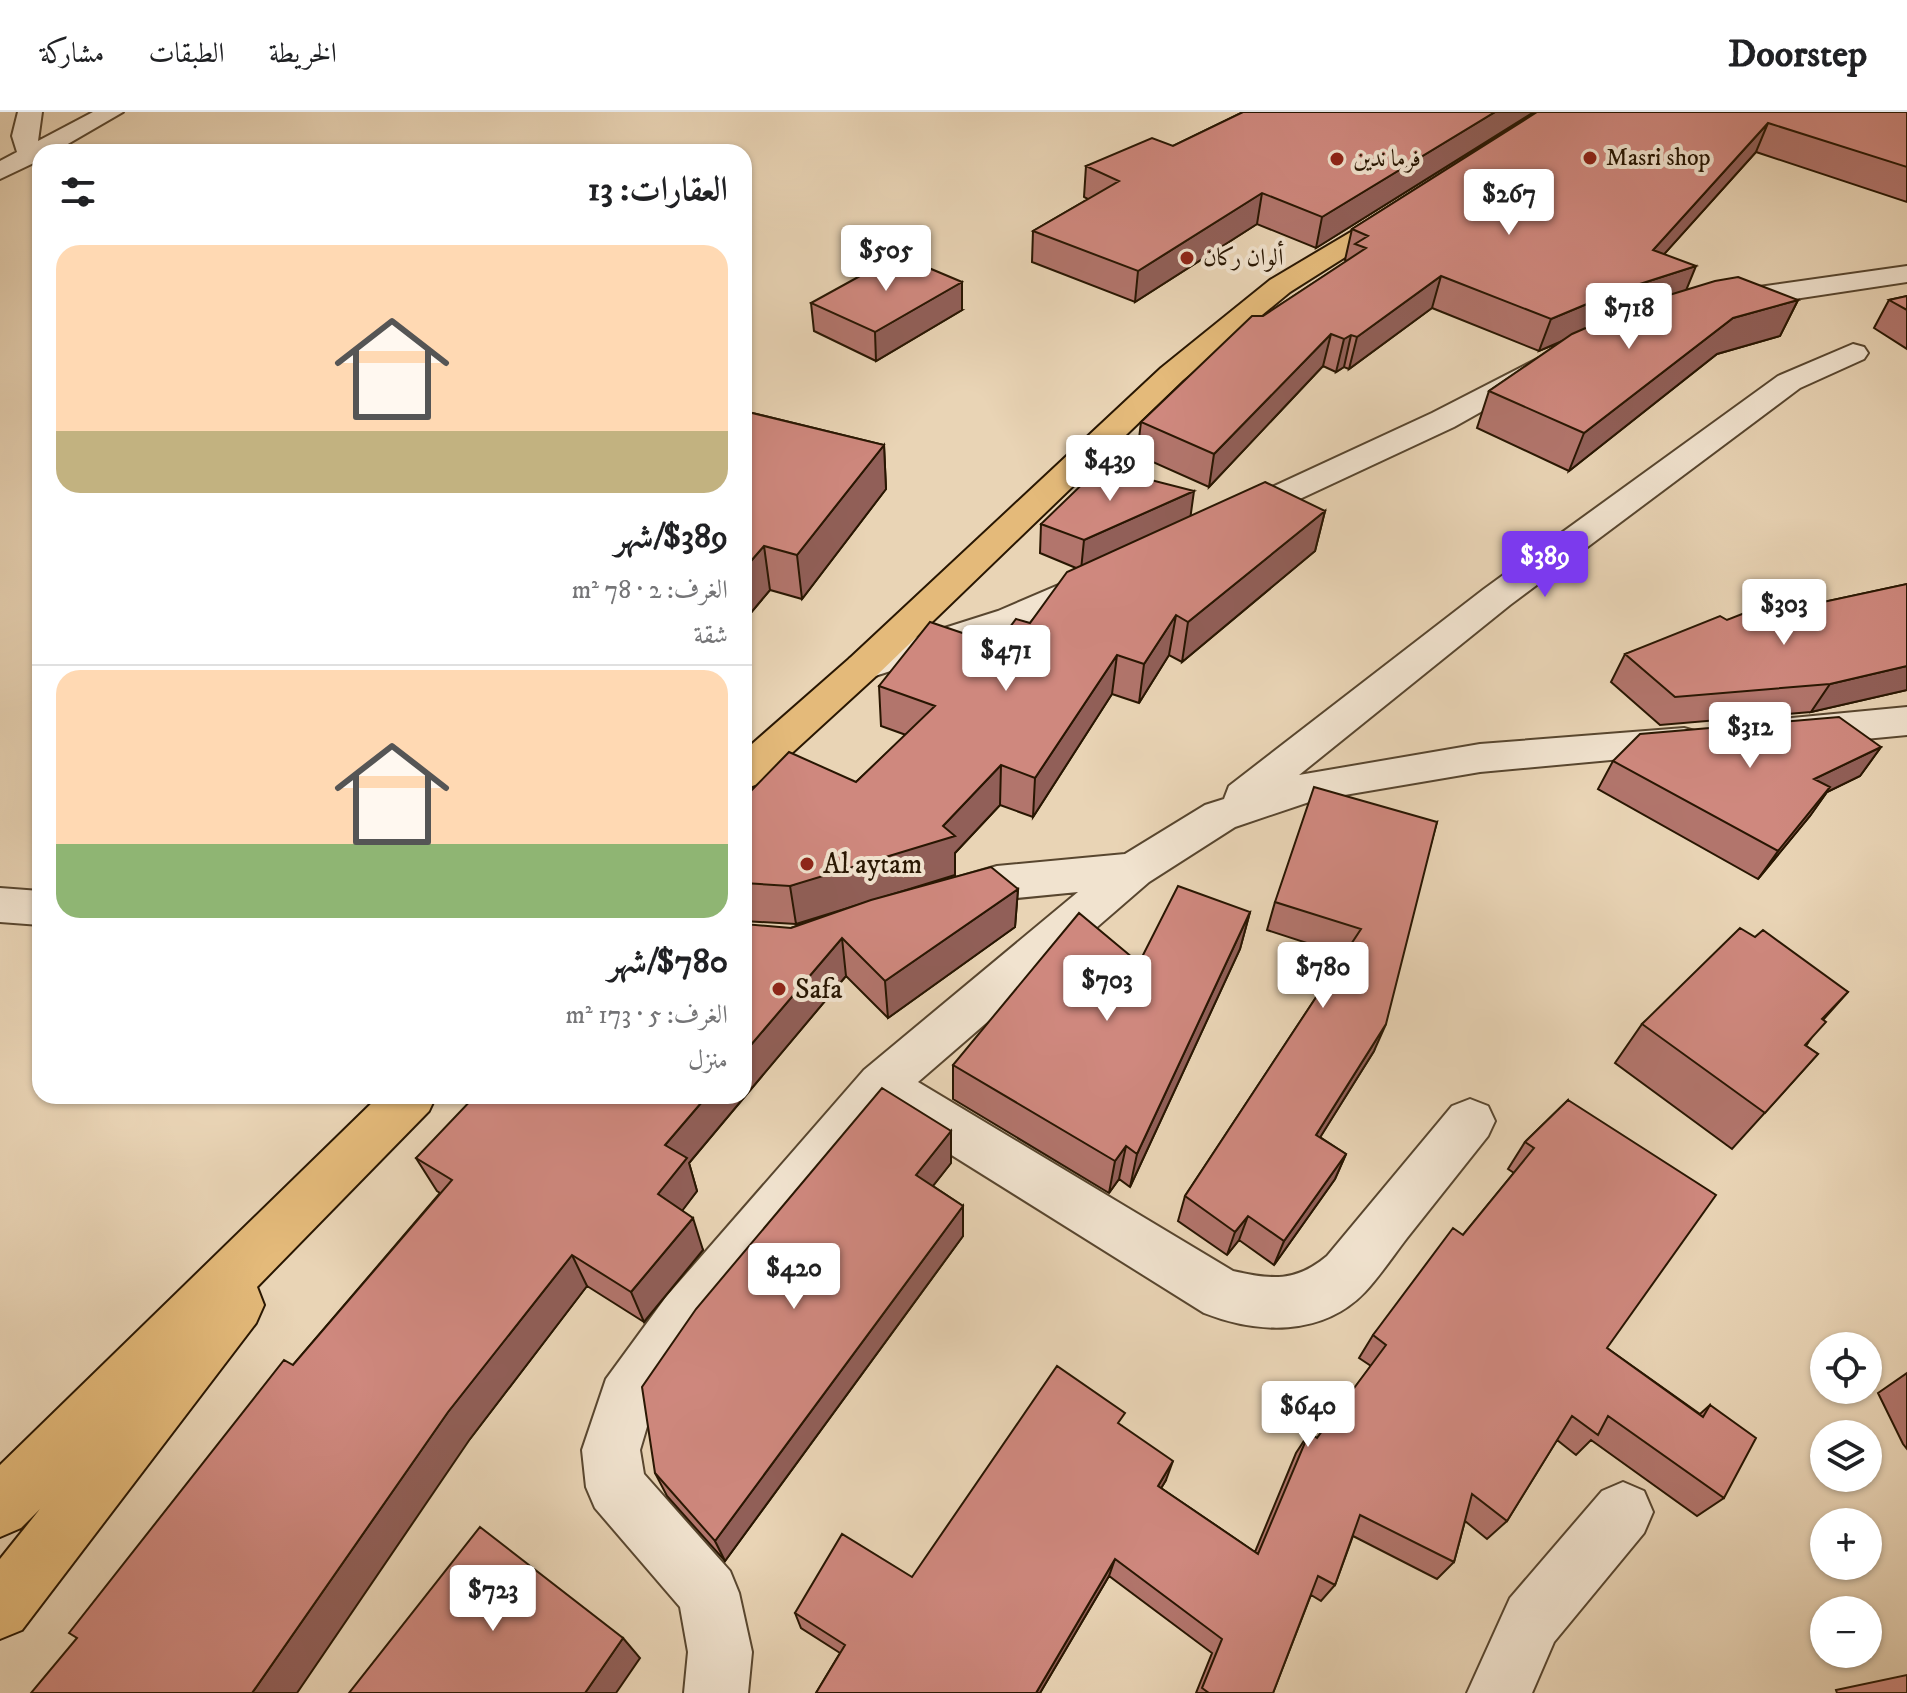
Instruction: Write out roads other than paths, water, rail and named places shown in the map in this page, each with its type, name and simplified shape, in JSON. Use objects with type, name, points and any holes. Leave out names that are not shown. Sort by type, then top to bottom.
[{"type":"main road","points":[[752,767],[863,667],[1172,374],[1280,286],[1423,196]]},
{"type":"main road","points":[[0,1507],[404,1104]]},
{"type":"main road","points":[[0,1608],[352,1159]]},
{"type":"street","points":[[0,171],[30,155],[24,136],[30,112]]},
{"type":"street","points":[[51,144],[111,112]]},
{"type":"street","points":[[1684,310],[1827,283],[1907,274]]},
{"type":"street","points":[[716,1693],[720,1652],[708,1593],[616,1487],[611,1450],[626,1399],[654,1356],[881,1085],[1134,870],[1220,816],[1497,597],[1776,392],[1853,353]]},
{"type":"street","points":[[1200,532],[1443,420],[1529,376],[1560,355]]},
{"type":"street","points":[[863,667],[1011,619],[1120,569]]},
{"type":"street","points":[[1220,816],[1312,786],[1480,758],[1907,721]]},
{"type":"street","points":[[908,908],[997,883],[1134,870]]},
{"type":"street","points":[[0,905],[32,907]]},
{"type":"street","points":[[881,1085],[1223,1295],[1271,1304],[1305,1301],[1327,1293],[1346,1274],[1470,1121]]},
{"type":"street","points":[[1499,1693],[1532,1620],[1623,1512]]},
{"type":"place","name":"Masri shop","points":[[1590,158]]},
{"type":"place","name":"فرما ندين","points":[[1337,159]]},
{"type":"place","name":"ألوان ركان","points":[[1187,258]]},
{"type":"place","name":"Al aytam","points":[[807,864]]},
{"type":"place","name":"Safa","points":[[779,989]]}]
